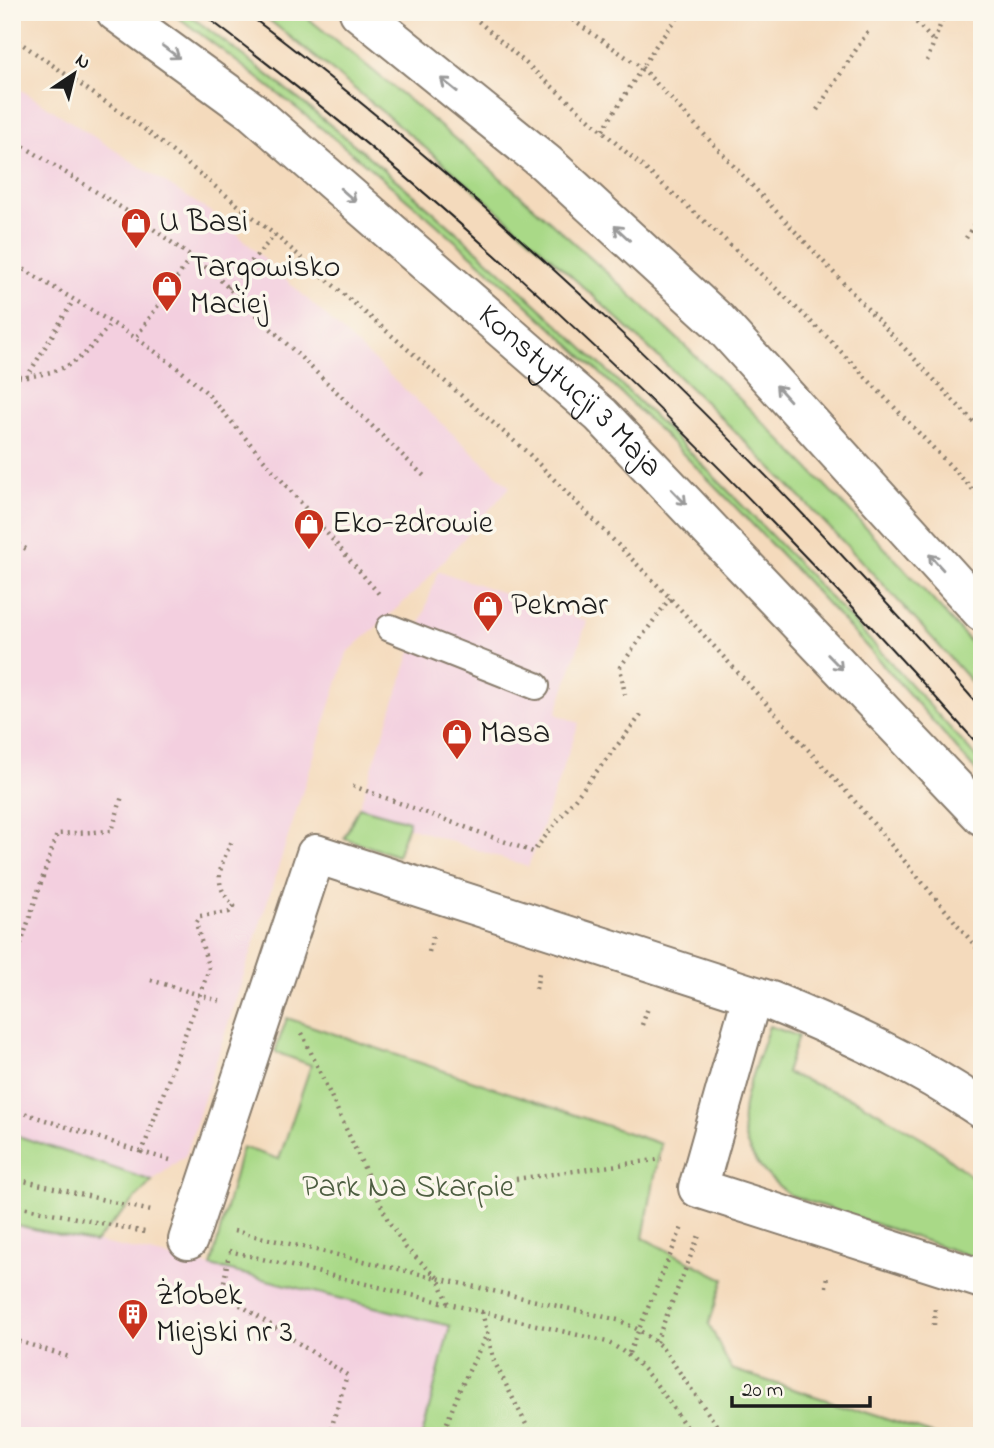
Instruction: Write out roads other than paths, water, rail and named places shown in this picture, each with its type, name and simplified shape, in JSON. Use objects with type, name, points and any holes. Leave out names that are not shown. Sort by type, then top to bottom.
[{"type":"street","name":"Konstytucji 3 Maja","points":[[116,12],[252,111],[601,415],[982,816]]},
{"type":"street","points":[[359,12],[546,163],[718,321],[982,612]]},
{"type":"street","points":[[191,1231],[316,854],[752,996],[843,1031],[949,1086],[982,1109]]},
{"type":"street","points":[[752,996],[707,1178],[982,1279]]},
{"type":"lane","points":[[390,628],[536,686]]},
{"type":"tram line","points":[[200,12],[410,180],[511,269],[609,361],[800,551],[982,749]]},
{"type":"tram line","points":[[245,12],[443,171],[631,342],[810,522],[982,709]]},
{"type":"place","name":"U Basi","points":[[136,250]]},
{"type":"place","name":"Targowisko Maciej","points":[[167,313]]},
{"type":"place","name":"Eko-zdrowie","points":[[309,551]]},
{"type":"place","name":"Pekmar","points":[[488,633]]},
{"type":"place","name":"Masa","points":[[457,761]]},
{"type":"place","name":"Żłobek Miejski nr 3","points":[[133,1341]]},
{"type":"park label","name":"Park Na Skarpie","points":[[408,1188]]}]
